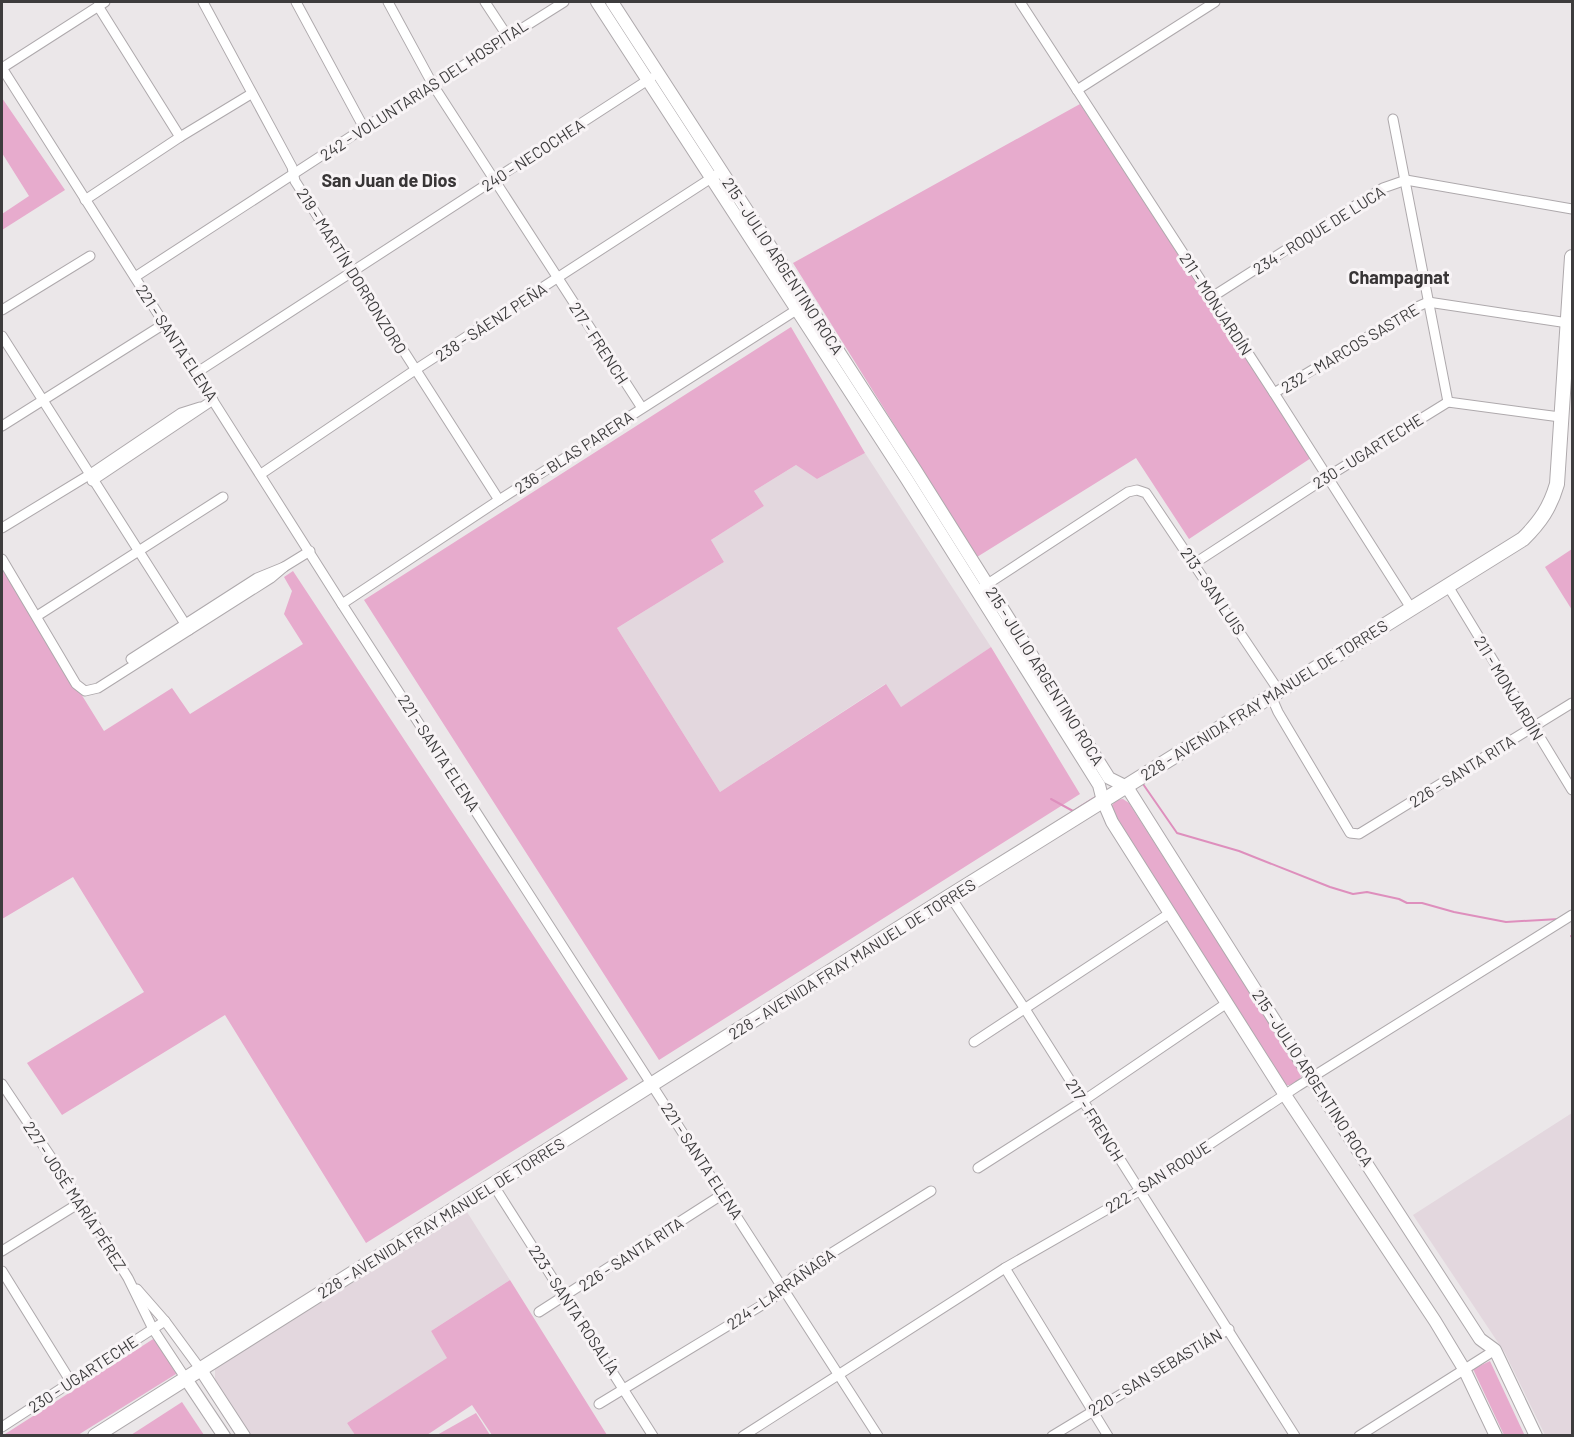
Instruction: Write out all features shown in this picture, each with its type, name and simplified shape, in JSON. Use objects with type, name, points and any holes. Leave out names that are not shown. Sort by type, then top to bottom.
[{"type":"main road","points":[[1566,420],[1564,372],[1572,257]]},
{"type":"main road","points":[[1564,372],[1572,401]]},
{"type":"main road","name":"228 - AVENIDA FRAY MANUEL DE TORRES","points":[[95,1436],[950,896],[1513,546],[1539,523],[1548,510],[1557,484],[1559,447],[1566,420]]},
{"type":"street","name":"219 - MARTÍN DORRONZORO","points":[[203,2],[292,167],[295,181],[499,500]]},
{"type":"street","points":[[296,2],[364,128]]},
{"type":"street","name":"217 - FRENCH","points":[[388,2],[433,85],[642,408]]},
{"type":"street","points":[[485,2],[508,37]]},
{"type":"street","name":"242 - VOLUNTARIAS DEL HOSPITAL","points":[[135,278],[364,128],[564,2]]},
{"type":"street","name":"215 - JULIO ARGENTINO ROCA","points":[[597,2],[653,76]]},
{"type":"street","name":"215 - JULIO ARGENTINO ROCA","points":[[612,2],[653,76],[982,588],[1109,778],[1127,787],[1480,1339],[1495,1350],[1536,1436]]},
{"type":"street","name":"211 - MONJARDÍN","points":[[1020,2],[1411,608]]},
{"type":"street","points":[[1077,90],[1215,2]]},
{"type":"street","points":[[2,68],[101,4],[180,137]]},
{"type":"street","name":"221 - SANTA ELENA","points":[[2,68],[342,604],[878,1436]]},
{"type":"street","name":"240 - NECOCHEA","points":[[196,373],[653,76]]},
{"type":"street","points":[[85,200],[180,137],[251,94]]},
{"type":"street","points":[[1393,118],[1448,402],[1566,420]]},
{"type":"street","name":"238 - SÁENZ PEÑA","points":[[261,474],[716,174]]},
{"type":"street","name":"234 - ROQUE DE LUCA","points":[[1212,297],[1383,188],[1406,180],[1572,209]]},
{"type":"street","points":[[2,310],[90,255]]},
{"type":"street","name":"232 - MARCOS SASTRE","points":[[1274,393],[1428,302],[1568,323]]},
{"type":"street","name":"236 - BLAS PARERA","points":[[342,604],[499,500],[802,307]]},
{"type":"street","points":[[2,426],[164,324]]},
{"type":"street","points":[[2,336],[187,628]]},
{"type":"street","points":[[2,528],[91,478],[181,413],[213,400]]},
{"type":"street","name":"230 - UGARTECHE","points":[[1195,563],[1448,402]]},
{"type":"street","name":"213 - SAN LUIS","points":[[982,588],[1128,492],[1137,490],[1146,492],[1195,563],[1275,694],[1278,712],[1350,833]]},
{"type":"street","points":[[37,616],[223,497]]},
{"type":"street","points":[[2,559],[76,684],[87,685],[96,682],[187,628],[257,578],[284,567],[310,551]]},
{"type":"street","name":"211 - MONJARDÍN","points":[[1448,586],[1572,790]]},
{"type":"street","name":"215 - JULIO ARGENTINO ROCA","points":[[982,588],[1099,785],[1102,801],[1112,822],[1285,1095],[1435,1321],[1464,1369],[1496,1436]]},
{"type":"street","name":"226 - SANTA RITA","points":[[1350,833],[1359,834],[1572,703]]},
{"type":"street","name":"217 - FRENCH","points":[[950,896],[1025,1009],[1295,1436]]},
{"type":"street","points":[[974,1041],[1170,913]]},
{"type":"street","name":"222 - SAN ROQUE","points":[[743,1436],[1005,1269],[1139,1191],[1311,1078],[1572,915]]},
{"type":"street","points":[[978,1168],[1083,1101],[1227,1003]]},
{"type":"street","name":"227 - JOSÉ MARÍA PÉREZ","points":[[2,1086],[81,1202],[128,1278],[153,1329],[224,1436]]},
{"type":"street","name":"223 - SANTA ROSALÍA","points":[[494,1186],[653,1436]]},
{"type":"street","name":"224 - LARRAÑAGA","points":[[599,1404],[772,1299],[793,1277],[931,1191]]},
{"type":"street","name":"226 - SANTA RITA","points":[[539,1312],[723,1194]]},
{"type":"street","points":[[2,1251],[81,1202]]},
{"type":"street","points":[[1005,1269],[1107,1436]]},
{"type":"street","points":[[2,1271],[71,1382]]},
{"type":"street","name":"227 - JOSÉ MARÍA PÉREZ","points":[[128,1278],[165,1321],[201,1370],[244,1436]]},
{"type":"street","name":"230 - UGARTECHE","points":[[2,1427],[165,1321]]},
{"type":"street","name":"220 - SAN SEBASTIÁN","points":[[1052,1436],[1091,1410],[1229,1329]]},
{"type":"street","points":[[1359,1436],[1495,1350]]},
{"type":"shaded area","points":[[2,98],[65,190],[2,230],[2,214],[29,196],[2,153]]},
{"type":"shaded area","points":[[1080,104],[1311,458],[1189,539],[1136,458],[977,557],[793,263]]},
{"type":"shaded area","points":[[791,327],[865,453],[817,479],[796,465],[754,491],[764,506],[711,540],[724,562],[617,628],[720,792],[886,684],[901,707],[991,647],[1080,794],[659,1060],[364,600]]},
{"type":"shaded area","points":[[865,453],[991,647],[901,707],[885,684],[720,792],[617,628],[724,562],[711,540],[764,506],[754,491],[796,465],[817,479]]},
{"type":"shaded area","points":[[1572,549],[1572,610],[1545,567]]},
{"type":"shaded area","points":[[2,566],[104,731],[172,688],[190,714],[303,644],[284,614],[292,591],[284,577],[293,571],[628,1079],[366,1243],[225,1015],[62,1115],[27,1063],[144,992],[73,877],[2,919]]},
{"type":"shaded area","points":[[1123,799],[1129,803],[1299,1069],[1301,1077],[1296,1082],[1285,1085],[1110,808],[1116,800]]},
{"type":"shaded area","points":[[1572,1113],[1572,1435],[1545,1435],[1505,1353],[1413,1215]]},
{"type":"shaded area","points":[[467,1212],[510,1280],[431,1331],[448,1358],[347,1423],[355,1435],[249,1435],[215,1382],[215,1368]]},
{"type":"shaded area","points":[[510,1280],[607,1435],[492,1435],[472,1405],[427,1435],[355,1435],[347,1423],[447,1358],[431,1331]]},
{"type":"shaded area","points":[[161,1334],[184,1369],[78,1435],[2,1436]]},
{"type":"shaded area","points":[[1490,1361],[1524,1434],[1522,1435],[1504,1435],[1473,1369]]},
{"type":"shaded area","points":[[182,1402],[204,1435],[131,1435]]},
{"type":"shaded area","points":[[476,1413],[490,1435],[437,1435]]},
{"type":"waterway","points":[[1143,784],[1177,833],[1239,851],[1330,887],[1353,894],[1367,892],[1407,903],[1422,903],[1506,922],[1559,919]]},
{"type":"waterway","points":[[1051,799],[1073,811],[1097,796]]},
{"type":"district","name":"San Juan de Dios","points":[[389,181]]},
{"type":"district","name":"Champagnat","points":[[1399,278]]}]
